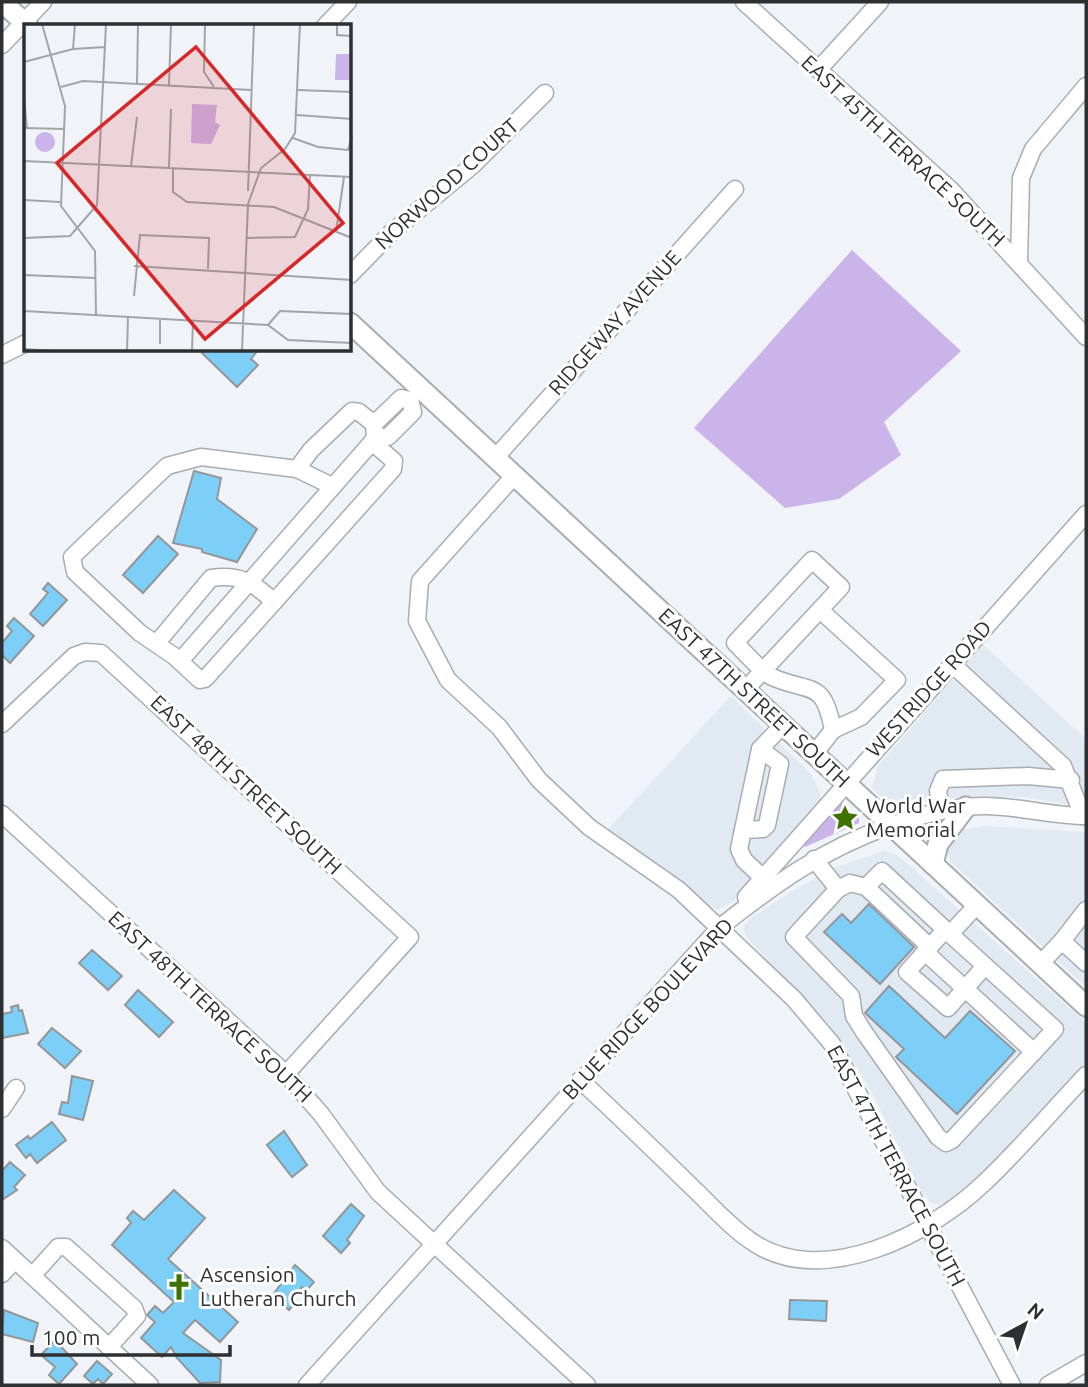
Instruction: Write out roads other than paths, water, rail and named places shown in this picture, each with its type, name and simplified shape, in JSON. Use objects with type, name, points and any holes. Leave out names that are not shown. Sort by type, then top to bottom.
[{"type":"main road","points":[[2,2],[26,24]]},
{"type":"main road","name":"EAST 47TH STREET SOUTH","points":[[352,325],[415,395],[514,475],[1086,1006]]},
{"type":"main road","points":[[933,864],[938,844],[966,807]]},
{"type":"street","points":[[26,24],[43,2]]},
{"type":"street","points":[[327,24],[348,2]]},
{"type":"street","name":"EAST 45TH TERRACE SOUTH","points":[[744,2],[951,190],[1086,337]]},
{"type":"street","points":[[818,70],[880,2]]},
{"type":"street","points":[[2,45],[24,26]]},
{"type":"street","points":[[1019,261],[1021,178],[1033,149],[1086,86]]},
{"type":"street","name":"NORWOOD COURT","points":[[352,273],[392,232],[473,164],[545,93]]},
{"type":"street","name":"RIDGEWAY AVENUE","points":[[495,458],[735,189]]},
{"type":"street","points":[[2,355],[24,344]]},
{"type":"street","points":[[374,434],[388,437],[413,412],[415,395]]},
{"type":"street","points":[[297,470],[311,450],[352,411],[359,412],[394,461],[393,469],[205,679],[200,680],[140,633],[75,572],[72,557],[167,466],[201,457],[297,470],[332,486]]},
{"type":"street","points":[[180,662],[374,434]]},
{"type":"street","name":"EAST 47TH TERRACE SOUTH","points":[[514,475],[420,581],[417,621],[448,680],[499,727],[539,779],[589,828],[679,890],[794,999],[832,1044],[1012,1385]]},
{"type":"street","name":"WESTRIDGE ROAD","points":[[719,928],[1086,514]]},
{"type":"street","points":[[740,685],[758,664],[820,610],[841,587],[812,560],[735,643],[758,664],[770,676],[812,688],[819,693],[829,705],[833,730]]},
{"type":"street","points":[[156,644],[211,578],[231,575],[251,580],[274,601]]},
{"type":"street","points":[[814,754],[833,730],[862,718],[897,680],[820,610]]},
{"type":"street","name":"EAST 48TH STREET SOUTH","points":[[2,724],[74,656],[85,652],[101,653],[410,937],[286,1074]]},
{"type":"street","points":[[952,664],[1063,766],[1085,816]]},
{"type":"street","points":[[763,878],[744,860],[739,849],[760,749],[783,725]]},
{"type":"street","points":[[743,830],[763,829],[767,825],[778,776],[780,764],[760,749]]},
{"type":"street","points":[[941,810],[938,791],[943,779],[1028,776],[1071,780]]},
{"type":"street","points":[[1057,813],[1071,780]]},
{"type":"street","name":"BLUE RIDGE BOULEVARD","points":[[307,1385],[719,928],[778,881],[814,859],[870,832],[941,810],[1018,807],[1085,816]]},
{"type":"street","name":"EAST 48TH TERRACE SOUTH","points":[[2,814],[286,1074],[321,1114],[378,1192],[587,1385]]},
{"type":"street","points":[[814,859],[838,889]]},
{"type":"street","points":[[866,887],[882,871],[1055,1029],[1034,1052],[953,1140],[946,1143],[938,1137],[854,1016],[851,996],[794,937],[838,889],[850,883],[866,887],[965,989],[1034,1052]]},
{"type":"street","points":[[977,905],[927,949],[907,972],[948,1008],[985,966]]},
{"type":"street","points":[[1040,964],[1086,911]]},
{"type":"street","points":[[1062,941],[1086,963]]},
{"type":"street","points":[[580,1080],[740,1233],[775,1255],[810,1263],[842,1260],[889,1244],[928,1223],[982,1185],[1086,1075]]},
{"type":"street","points":[[2,1110],[16,1088]]},
{"type":"street","points":[[32,1276],[58,1247],[66,1247],[134,1308],[136,1316],[109,1347]]},
{"type":"street","points":[[2,1248],[150,1385]]},
{"type":"street","points":[[2,1274],[15,1259]]},
{"type":"street","points":[[1048,1385],[1086,1363]]},
{"type":"place","name":"World War Memorial","points":[[845,818]]},
{"type":"place","name":"Ascension Lutheran Church","points":[[179,1287]]}]
